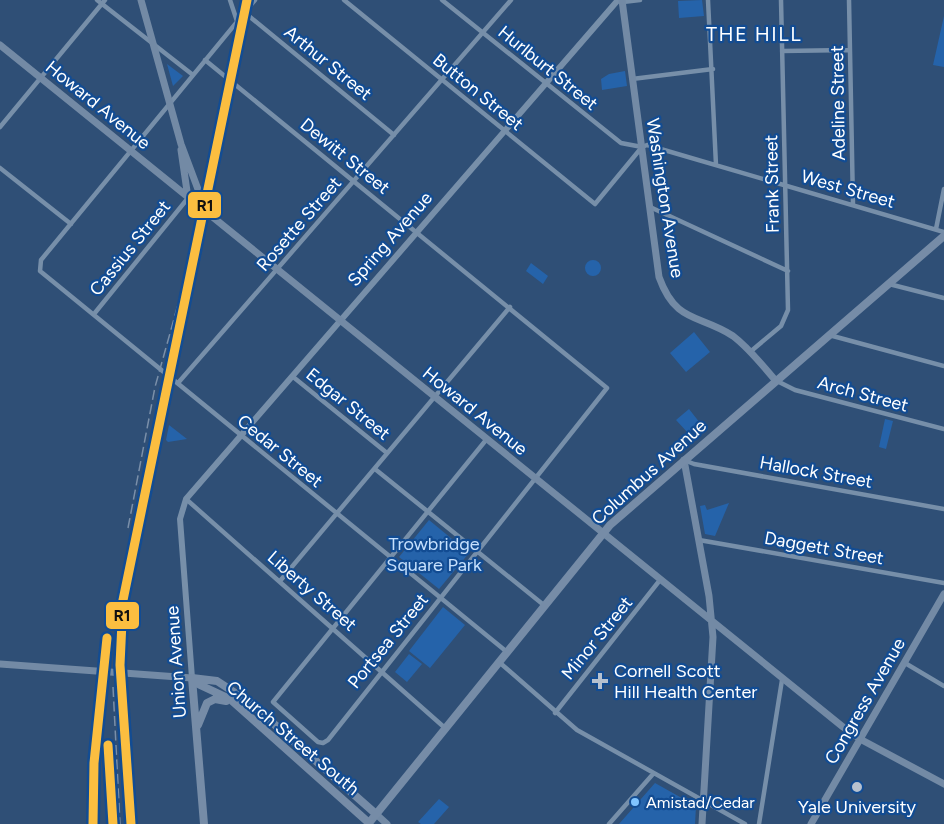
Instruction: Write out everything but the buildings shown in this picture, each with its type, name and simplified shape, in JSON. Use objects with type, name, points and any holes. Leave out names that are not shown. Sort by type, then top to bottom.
[{"type":"main road","points":[[141,0],[181,144],[199,192],[218,220]]},
{"type":"main road","name":"Washington Avenue","points":[[621,1],[659,276],[670,300],[688,316],[729,334],[750,351],[776,381]]},
{"type":"main road","name":"Howard Avenue","points":[[0,45],[782,680],[860,740],[944,784]]},
{"type":"main road","points":[[181,144],[188,198]]},
{"type":"main road","name":"Columbus Avenue","points":[[369,824],[603,534],[684,460],[944,234]]},
{"type":"main road","points":[[684,460],[699,540],[713,637],[702,824]]},
{"type":"main road","name":"Congress Avenue","points":[[811,824],[943,596]]},
{"type":"main road","points":[[0,664],[187,677]]},
{"type":"main road","name":"Church Street South","points":[[187,677],[226,697],[236,705],[369,824]]},
{"type":"main road","name":"Church Street South","points":[[187,677],[217,681],[243,696],[387,824]]},
{"type":"main road","name":"Union Avenue","points":[[187,677],[196,733],[204,824]]},
{"type":"main road","points":[[196,733],[201,711],[208,702],[221,699],[236,705]]},
{"type":"street","points":[[97,0],[104,2],[153,46],[193,75]]},
{"type":"street","points":[[230,0],[236,19]]},
{"type":"street","points":[[0,168],[70,224],[233,27],[236,19],[255,0]]},
{"type":"street","name":"Button Street","points":[[344,0],[595,204],[642,147]]},
{"type":"street","name":"Hurlburt Street","points":[[442,0],[544,84],[621,143],[642,147]]},
{"type":"street","name":"Rosette Street","points":[[179,382],[511,0]]},
{"type":"street","points":[[621,1],[640,0]]},
{"type":"street","points":[[708,0],[716,165]]},
{"type":"street","name":"Frank Street","points":[[750,351],[785,320],[788,310],[781,0]]},
{"type":"street","name":"Adeline Street","points":[[849,0],[854,204]]},
{"type":"street","name":"Spring Avenue","points":[[186,499],[544,84],[621,1]]},
{"type":"street","points":[[0,127],[104,2]]},
{"type":"street","name":"Arthur Street","points":[[244,12],[394,135]]},
{"type":"street","points":[[782,51],[850,50]]},
{"type":"street","name":"Dewitt Street","points":[[205,60],[606,387]]},
{"type":"street","points":[[632,79],[713,69]]},
{"type":"street","name":"West Street","points":[[642,147],[647,145],[854,204],[936,229],[944,234]]},
{"type":"street","points":[[936,229],[944,189]]},
{"type":"street","name":"Cassius Street","points":[[94,314],[188,198]]},
{"type":"street","points":[[650,207],[788,271]]},
{"type":"street","name":"Cedar Street","points":[[70,224],[41,260],[39,268],[42,273],[153,364],[179,382],[336,514],[508,652]]},
{"type":"street","points":[[888,284],[944,298]]},
{"type":"street","points":[[280,580],[510,307]]},
{"type":"street","points":[[829,335],[944,366]]},
{"type":"street","name":"Edgar Street","points":[[292,376],[387,453]]},
{"type":"street","name":"Arch Street","points":[[776,381],[795,390],[944,429]]},
{"type":"street","name":"Portsea Street","points":[[334,628],[273,702],[318,742],[323,743],[606,393],[606,387]]},
{"type":"street","points":[[334,628],[486,440]]},
{"type":"street","name":"Hallock Street","points":[[684,460],[694,464],[944,509]]},
{"type":"street","points":[[375,469],[545,606]]},
{"type":"street","name":"Liberty Street","points":[[186,499],[445,728]]},
{"type":"street","name":"Union Avenue","points":[[186,499],[180,519],[187,677]]},
{"type":"street","name":"Daggett Street","points":[[699,540],[944,583]]},
{"type":"street","name":"Minor Street","points":[[555,713],[660,580]]},
{"type":"street","points":[[499,662],[555,713],[585,735],[745,824]]},
{"type":"street","points":[[904,663],[944,686]]},
{"type":"street","points":[[759,824],[782,680]]},
{"type":"street","points":[[609,824],[653,774]]},
{"type":"green space","points":[[702,0],[704,16],[679,18],[678,1]]},
{"type":"green space","points":[[944,16],[944,67],[933,65]]},
{"type":"green space","points":[[167,64],[183,76],[173,86]]},
{"type":"green space","points":[[625,71],[627,86],[602,90],[601,79],[609,74]]},
{"type":"green space","points":[[590,260],[596,260],[601,268],[599,274],[590,276],[585,271],[585,265]]},
{"type":"green space","points":[[531,263],[548,276],[543,284],[526,271]]},
{"type":"green space","points":[[694,332],[710,352],[686,372],[670,353]]},
{"type":"green space","points":[[689,409],[700,423],[688,433],[676,420]]},
{"type":"green space","points":[[885,419],[893,421],[886,449],[879,447]]},
{"type":"green space","points":[[169,425],[187,439],[168,442],[166,440]]},
{"type":"green space","points":[[729,503],[715,536],[705,534],[700,506],[705,505],[707,510]]},
{"type":"green space","name":"Trowbridge Square Park","points":[[429,520],[469,553],[439,589],[399,557]]},
{"type":"green space","points":[[443,607],[465,625],[430,668],[409,651]]},
{"type":"green space","points":[[409,654],[422,664],[407,682],[395,672]]},
{"type":"green space","points":[[655,783],[696,806],[695,824],[619,824]]},
{"type":"green space","points":[[439,799],[449,807],[434,824],[418,822]]},
{"type":"railway","points":[[128,528],[155,387],[184,283]]},
{"type":"railway","points":[[113,687],[120,824]]},
{"type":"transit line","name":"R1","points":[[131,824],[120,665],[123,600],[247,0]]},
{"type":"transit line","name":"R1","points":[[93,824],[94,763],[107,638]]},
{"type":"transit line","name":"R1","points":[[108,745],[113,824]]},
{"type":"place","name":"Cornell Scott Hill Health Center","points":[[600,681]]},
{"type":"place","name":"Yale University","points":[[857,787]]},
{"type":"place","name":"Amistad/Cedar","points":[[635,802]]},
{"type":"district","name":"THE HILL","points":[[754,34]]}]
